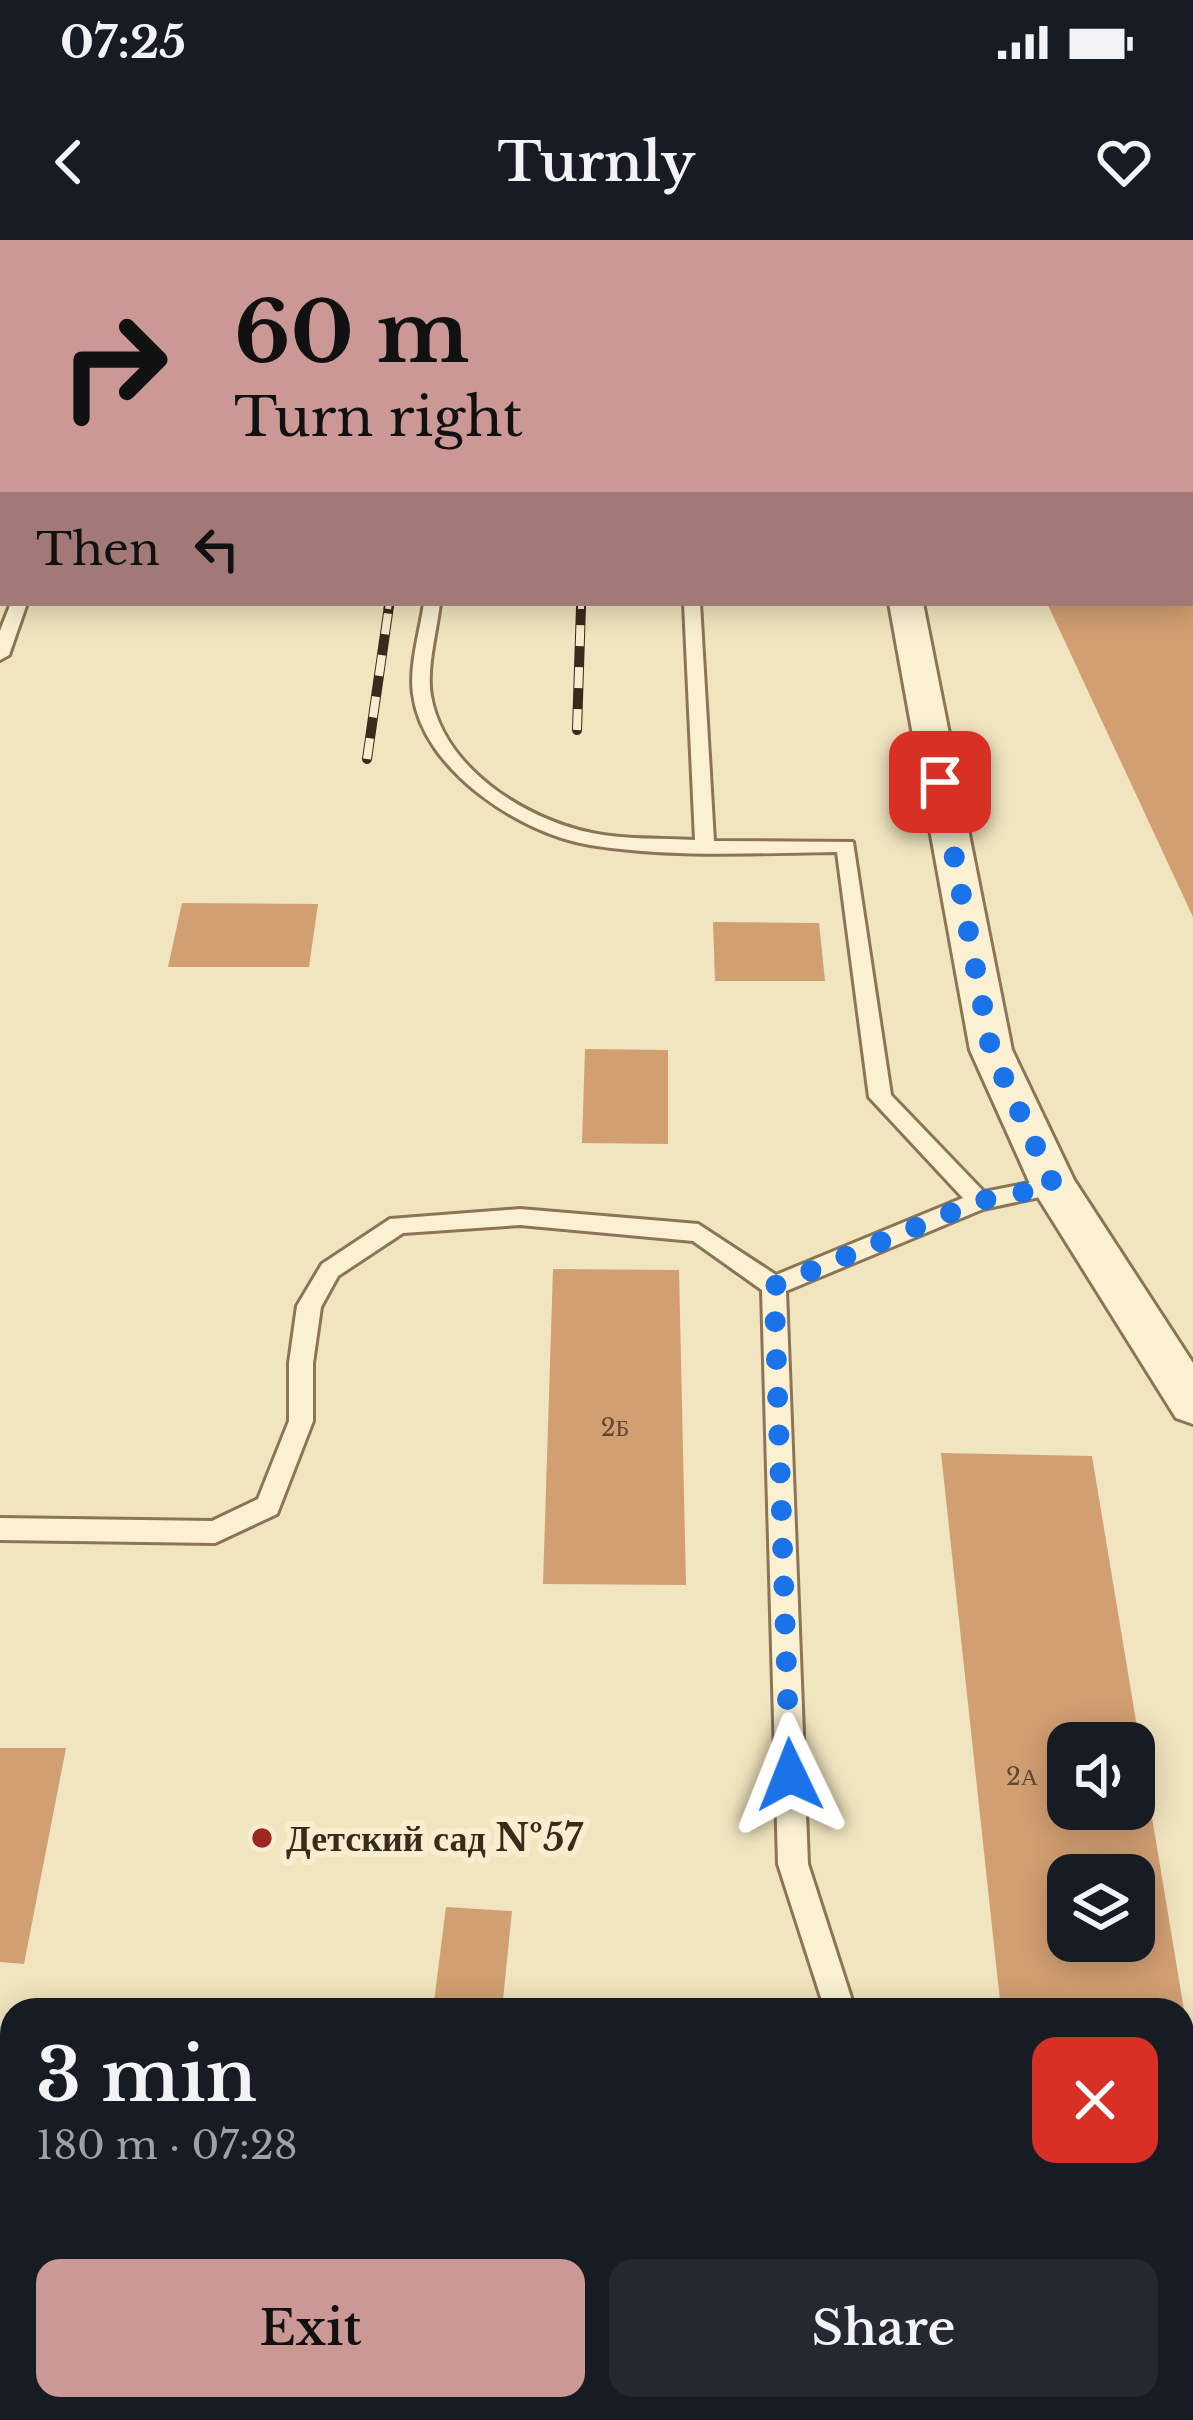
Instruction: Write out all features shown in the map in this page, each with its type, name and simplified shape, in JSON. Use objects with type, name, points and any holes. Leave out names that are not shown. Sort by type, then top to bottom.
[{"type":"street","points":[[907,606],[991,1050],[1054,1186],[1193,1404]]},
{"type":"lane","points":[[0,655],[18,606]]},
{"type":"lane","points":[[432,606],[421,692],[434,735],[458,769],[518,812],[589,839],[705,848],[846,846],[880,1097],[979,1201]]},
{"type":"lane","points":[[692,606],[705,848]]},
{"type":"lane","points":[[774,1286],[979,1201],[1054,1186]]},
{"type":"lane","points":[[0,1529],[215,1532],[268,1506],[301,1421],[301,1363],[309,1306],[330,1270],[398,1225],[520,1217],[698,1233],[774,1286]]},
{"type":"lane","points":[[774,1286],[793,1864],[836,1998]]},
{"type":"building","points":[[1048,606],[1193,606],[1193,917]]},
{"type":"building","points":[[182,903],[318,904],[309,967],[168,967]]},
{"type":"building","points":[[713,922],[819,923],[825,981],[715,981]]},
{"type":"building","points":[[585,1049],[668,1050],[668,1144],[582,1143]]},
{"type":"building","points":[[553,1269],[679,1270],[686,1585],[543,1584]]},
{"type":"building","points":[[941,1453],[1092,1456],[1136,1722],[1047,1722],[1047,1830],[1154,1830],[1182,1998],[1000,1998]]},
{"type":"building","points":[[0,1748],[66,1748],[24,1964],[0,1962]]},
{"type":"building","points":[[446,1907],[512,1911],[503,1998],[435,1998]]},
{"type":"railway","points":[[367,759],[389,606]]},
{"type":"railway","points":[[577,730],[581,606]]},
{"type":"place","name":"Детский сад №57","points":[[262,1838]]},
{"type":"route","points":[[790,1775],[774,1286],[979,1201],[1054,1186],[991,1050],[940,782]]}]
